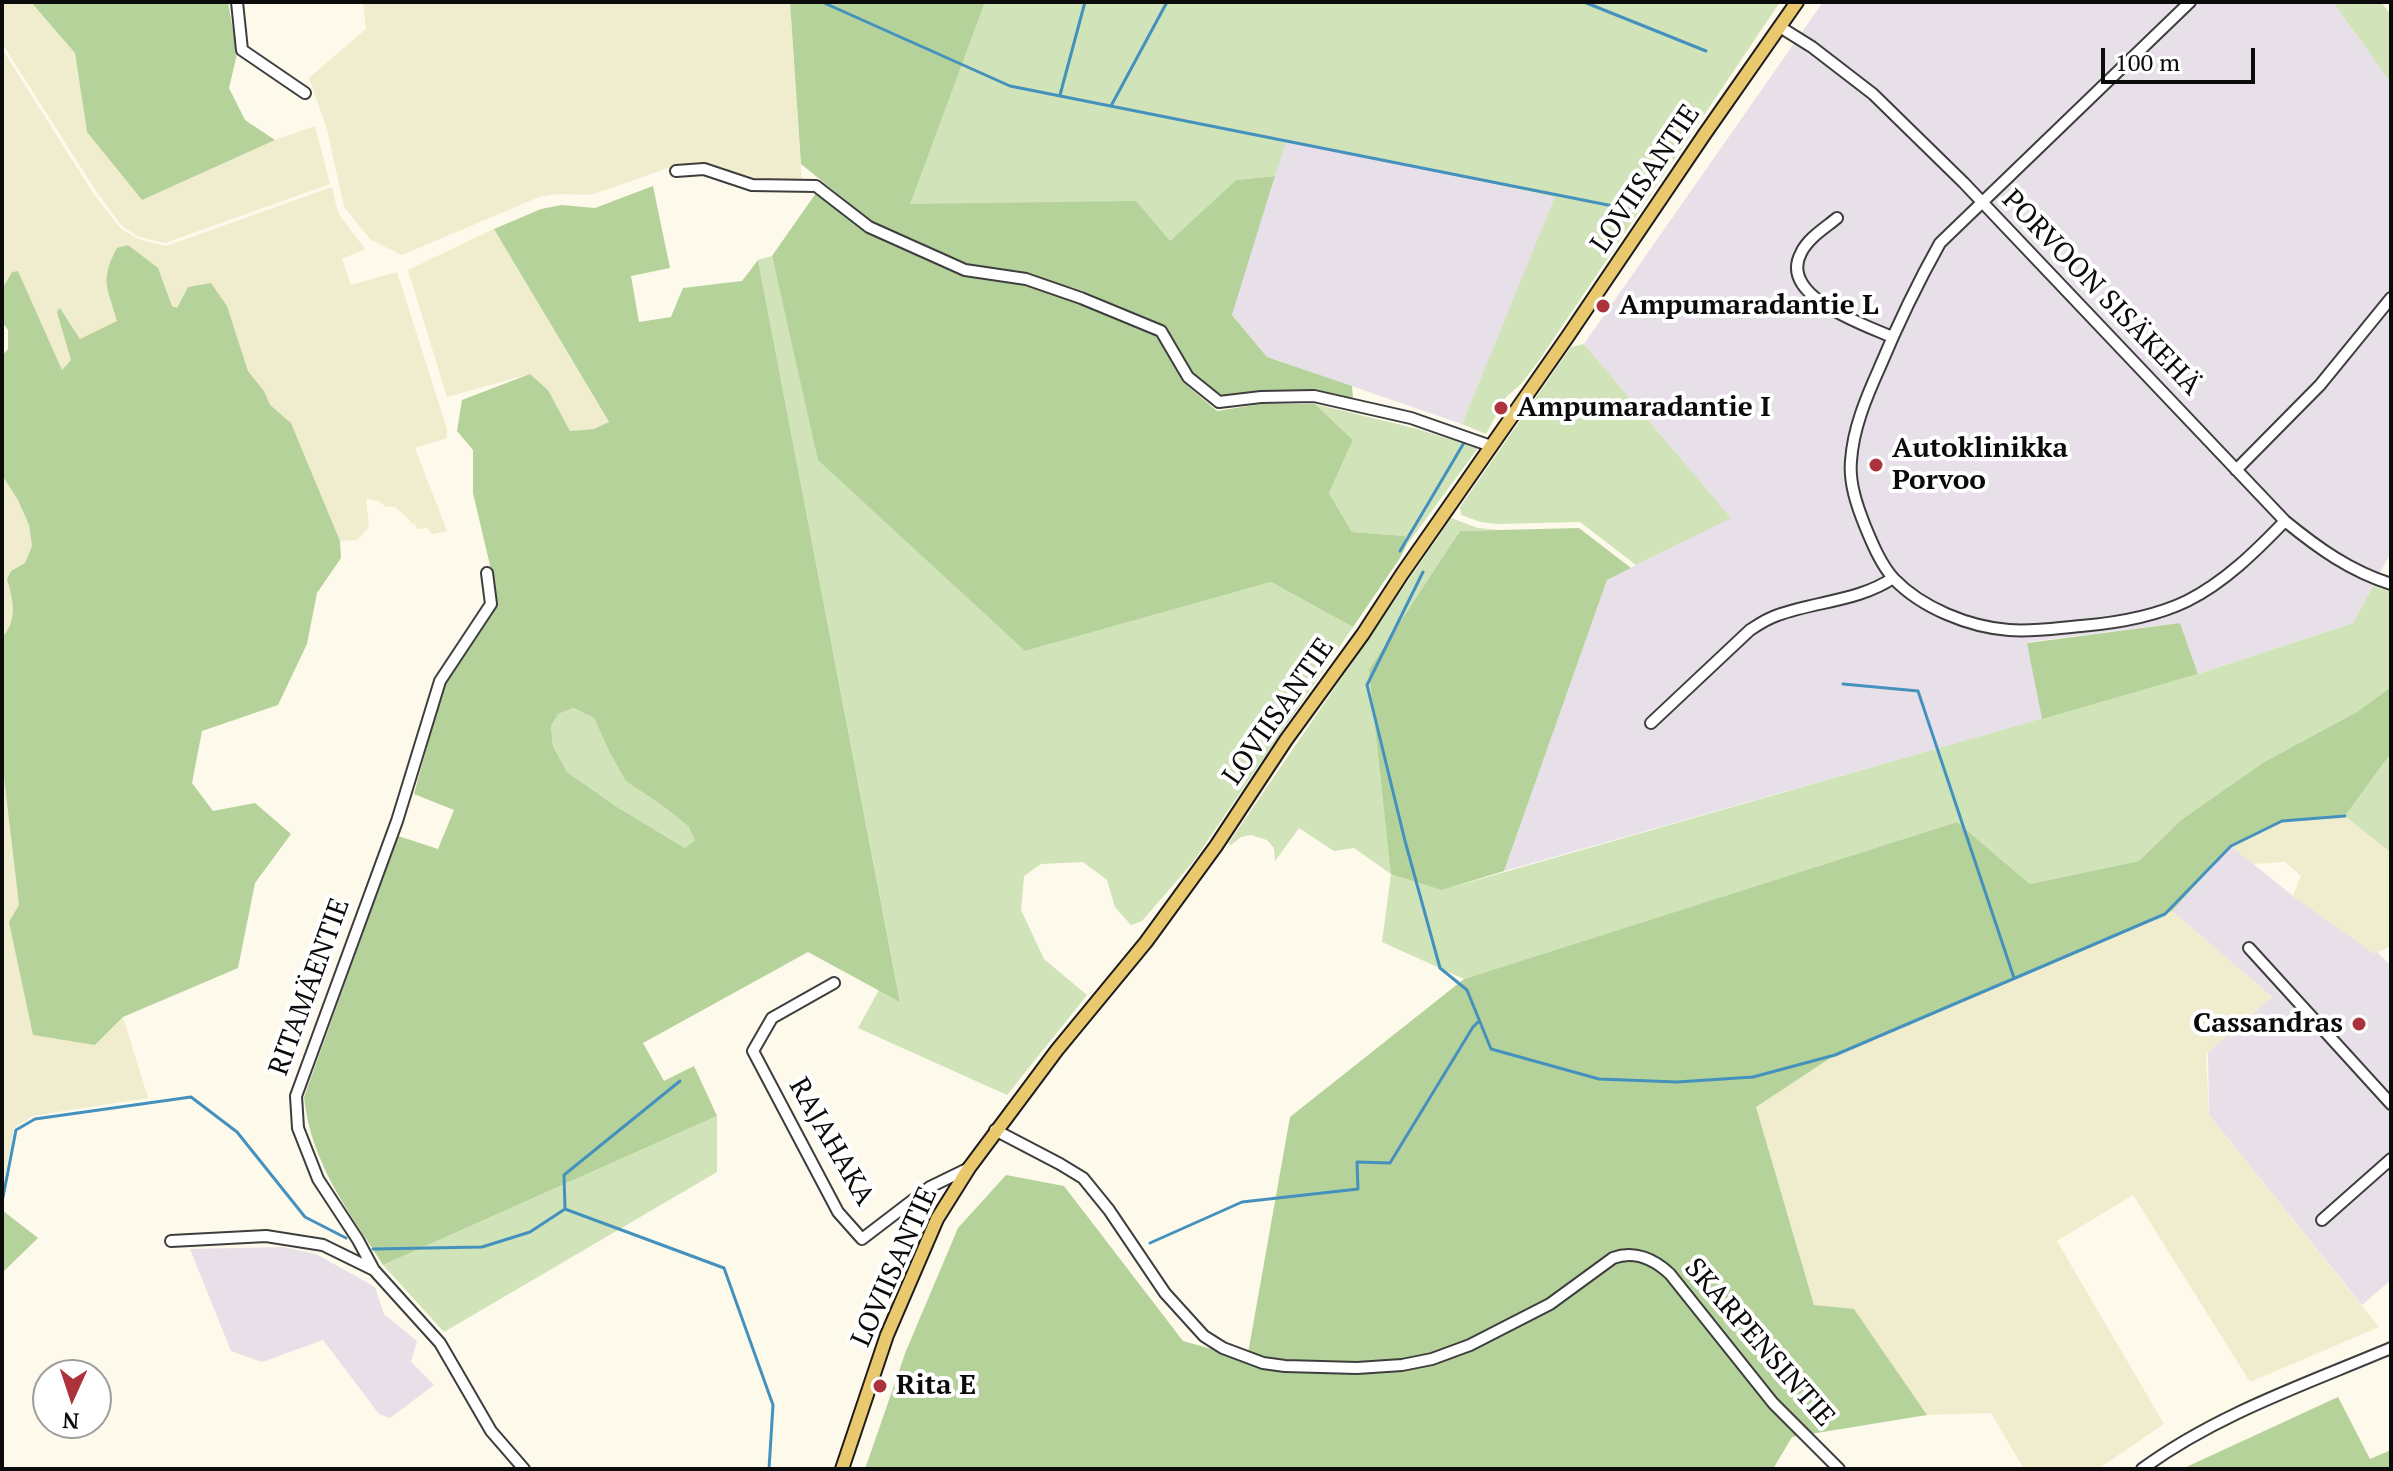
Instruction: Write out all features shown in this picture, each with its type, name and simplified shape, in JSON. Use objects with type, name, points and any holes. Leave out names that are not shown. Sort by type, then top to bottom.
[{"type":"main road","name":"LOVIISANTIE","points":[[842,1469],[887,1335],[937,1219],[969,1168],[995,1130],[1146,942],[1207,858],[1797,2]]},
{"type":"street","points":[[237,2],[242,50],[305,93]]},
{"type":"street","points":[[2190,2],[1940,243],[1892,337],[1860,417],[1851,463],[1858,508],[1871,540],[1893,578],[1944,613],[1987,627],[2010,630],[2127,620],[2166,610],[2213,586],[2237,568],[2285,521]]},
{"type":"street","name":"PORVOON SISÄKEHÄ","points":[[1780,27],[1812,47],[1873,94],[1964,183],[2285,521],[2342,563],[2391,584]]},
{"type":"street","points":[[676,171],[704,169],[752,185],[816,186],[869,227],[965,270],[1026,279],[1161,331],[1188,377],[1219,402],[1314,396],[1411,418],[1491,446]]},
{"type":"street","points":[[1837,218],[1801,251],[1796,270],[1800,283],[1818,301],[1892,337]]},
{"type":"street","points":[[2236,470],[2320,385],[2391,298]]},
{"type":"street","name":"RITAMÄENTIE","points":[[487,573],[491,604],[440,681],[397,821],[296,1096],[298,1128],[318,1179],[374,1270],[440,1343],[491,1431],[524,1469]]},
{"type":"street","points":[[1651,723],[1757,626],[1778,615],[1859,595],[1893,578]]},
{"type":"street","points":[[2249,948],[2391,1104]]},
{"type":"street","name":"RAJAHAKA","points":[[834,983],[772,1018],[753,1051],[838,1212],[862,1239],[930,1187],[969,1168]]},
{"type":"street","name":"SKARPENSINTIE","points":[[995,1130],[1083,1178],[1109,1210],[1165,1293],[1204,1336],[1223,1348],[1263,1363],[1357,1368],[1432,1359],[1470,1345],[1550,1304],[1613,1258],[1631,1255],[1649,1259],[1670,1274],[1773,1403],[1839,1469]]},
{"type":"street","points":[[2322,1220],[2391,1159]]},
{"type":"street","points":[[171,1241],[280,1238],[323,1245],[374,1270]]},
{"type":"street","points":[[2142,1469],[2171,1448],[2246,1409],[2391,1348]]},
{"type":"shaded area","points":[[2,2],[31,2],[75,53],[87,132],[142,200],[275,140],[315,126],[330,184],[165,243],[139,237],[122,226],[96,191],[2,43]]},
{"type":"shaded area","points":[[363,2],[790,2],[802,184],[756,180],[707,165],[671,167],[591,195],[539,197],[402,255],[371,240],[344,207],[327,129],[309,78],[366,29]]},
{"type":"shaded area","points":[[1823,2],[2333,2],[2391,83],[2391,557],[2353,623],[2198,674],[2180,623],[2028,642],[2042,719],[1504,871],[1607,580],[1730,517],[1584,344]]},
{"type":"shaded area","points":[[2,49],[93,193],[120,228],[138,239],[166,246],[332,187],[338,213],[365,249],[342,259],[351,285],[397,272],[447,429],[447,438],[415,448],[447,531],[432,534],[427,528],[417,529],[395,507],[366,499],[369,527],[357,540],[340,541],[291,423],[269,405],[264,391],[248,371],[227,306],[211,283],[188,287],[177,308],[172,306],[158,268],[117,321],[80,339],[61,309],[72,361],[62,370],[18,271],[12,272],[2,289]]},
{"type":"shaded area","points":[[1286,140],[1556,197],[1462,424],[1267,357],[1232,315]]},
{"type":"shaded area","points":[[494,229],[609,423],[594,429],[570,431],[548,390],[530,374],[447,397],[408,270]]},
{"type":"shaded area","points":[[2,475],[29,525],[32,546],[25,563],[11,571],[7,579],[12,594],[13,622],[2,637]]},
{"type":"shaded area","points":[[2,761],[19,905],[95,1045],[123,1017],[148,1098],[32,1116],[14,1128],[2,1193]]},
{"type":"shaded area","points":[[2345,816],[2391,853],[2391,946],[2374,954],[2293,896],[2301,876],[2285,862],[2253,864],[2231,846],[2282,821]]},
{"type":"shaded area","points":[[2231,846],[2293,896],[2377,952],[2391,966],[2391,1280],[2362,1305],[2209,1115],[2208,1052],[2272,997],[2172,911]]},
{"type":"shaded area","points":[[2172,911],[2272,997],[2206,1054],[2209,1115],[2379,1327],[2250,1382],[2133,1195],[2057,1241],[2164,1424],[2098,1469],[2024,1469],[1991,1413],[1927,1415],[1854,1309],[1814,1305],[1756,1107],[1838,1053]]},
{"type":"shaded area","points":[[283,1247],[316,1254],[375,1287],[384,1314],[417,1341],[411,1362],[434,1385],[390,1418],[379,1414],[323,1340],[262,1362],[231,1351],[190,1249]]},
{"type":"green space","points":[[31,2],[228,2],[237,54],[229,88],[245,120],[275,140],[142,200],[87,132],[75,53]]},
{"type":"green space","points":[[790,2],[985,2],[910,204],[1136,201],[1170,241],[1236,180],[1275,176],[1232,315],[1267,357],[1352,386],[1353,399],[1310,390],[1255,391],[1223,396],[1193,374],[1166,327],[1083,291],[1027,274],[969,264],[875,224],[801,164]]},
{"type":"green space","points":[[985,2],[1780,2],[1540,359],[1521,384],[1506,397],[1486,434],[1462,424],[1555,197],[1287,140],[1275,176],[1236,180],[1170,241],[909,204]]},
{"type":"green space","points":[[2333,2],[2381,2],[2391,15],[2391,83]]},
{"type":"green space","points":[[653,186],[670,268],[631,276],[639,322],[671,317],[683,288],[742,281],[758,260],[900,1002],[808,952],[643,1043],[664,1081],[694,1066],[717,1116],[383,1265],[344,1205],[323,1165],[314,1144],[304,1097],[398,836],[438,849],[454,810],[414,794],[444,684],[495,607],[493,578],[473,493],[473,450],[457,431],[462,400],[530,374],[548,390],[570,431],[594,429],[609,422],[494,229],[541,209],[562,205],[595,208]],"holes":[[[573,708],[594,718],[626,781],[688,826],[695,840],[685,848],[567,772],[553,746],[551,726],[558,714]]]},
{"type":"green space","points":[[816,193],[866,232],[964,276],[1028,286],[1158,336],[1183,382],[1217,411],[1261,404],[1315,404],[1353,440],[1329,493],[1352,532],[1405,536],[1406,546],[1400,558],[1353,627],[1271,582],[1025,651],[818,460],[772,256]]},
{"type":"green space","points":[[128,245],[158,268],[172,306],[177,308],[188,287],[211,283],[227,306],[248,371],[264,391],[270,405],[291,423],[340,541],[341,558],[317,593],[307,644],[278,705],[202,731],[192,783],[213,811],[255,803],[291,834],[255,883],[238,968],[123,1017],[95,1045],[33,1035],[9,922],[19,905],[2,761],[2,637],[12,617],[7,579],[11,571],[25,563],[32,546],[29,525],[2,475],[2,356],[8,349],[8,330],[2,322],[2,289],[12,272],[18,271],[62,370],[71,360],[57,312],[60,308],[80,339],[117,321],[108,292],[108,269],[117,248]]},
{"type":"green space","points":[[772,256],[819,460],[1025,651],[1271,582],[1353,627],[1193,862],[1142,921],[1131,925],[1115,907],[1107,880],[1083,862],[1041,864],[1024,876],[1021,910],[1044,959],[1087,995],[1007,1095],[858,1028],[879,990],[900,1001],[758,260]]},
{"type":"green space","points":[[1584,344],[1731,518],[1636,565],[1580,522],[1497,524],[1461,515],[1460,507],[1571,347]]},
{"type":"green space","points":[[1315,404],[1414,428],[1478,448],[1406,546],[1405,536],[1352,532],[1329,493],[1353,440]]},
{"type":"green space","points":[[1451,518],[1478,528],[1498,530],[1460,531],[1420,594],[1442,890],[2198,674],[2353,623],[2373,586],[2391,592],[2391,687],[2357,712],[2264,762],[2181,820],[2139,861],[2030,884],[1957,822],[1464,979],[1382,942],[1391,874],[1354,848],[1334,851],[1299,828],[1275,861],[1274,848],[1267,840],[1251,835],[1228,844]]},
{"type":"green space","points":[[1579,528],[1631,568],[1607,580],[1504,871],[1442,890],[1391,874],[1369,670],[1460,531]]},
{"type":"green space","points":[[2180,623],[2198,674],[2042,719],[2027,643]]},
{"type":"green space","points":[[2391,687],[2391,753],[2345,816],[2282,821],[2231,846],[2172,911],[1838,1053],[1756,1107],[1814,1305],[1854,1309],[1927,1415],[1792,1437],[1773,1469],[865,1469],[906,1351],[958,1228],[1006,1175],[1064,1186],[1183,1341],[1247,1359],[1290,1117],[1464,979],[1957,822],[2030,884],[2139,861],[2181,820],[2264,762],[2357,712]]},
{"type":"green space","points":[[572,708],[594,718],[609,751],[659,803],[688,826],[695,840],[685,848],[567,772],[553,746],[551,726],[558,714]]},
{"type":"green space","points":[[2391,753],[2391,851],[2390,852],[2345,816]]},
{"type":"green space","points":[[717,1116],[717,1172],[444,1332],[383,1265]]},
{"type":"green space","points":[[2,1210],[38,1238],[2,1273]]},
{"type":"green space","points":[[2338,1397],[2370,1459],[2391,1450],[2391,1469],[2182,1469]]},
{"type":"waterway","points":[[822,2],[1010,86],[1628,209]]},
{"type":"waterway","points":[[1060,95],[1085,2]]},
{"type":"waterway","points":[[1111,106],[1167,2]]},
{"type":"waterway","points":[[1584,2],[1706,51]]},
{"type":"waterway","points":[[1400,551],[1465,441]]},
{"type":"waterway","points":[[1423,572],[1367,685],[1440,968],[1467,990],[1491,1049],[1599,1079],[1677,1082],[1753,1077],[1835,1055],[2165,914],[2231,846],[2282,821],[2345,816]]},
{"type":"waterway","points":[[1843,684],[1918,691],[2014,978]]},
{"type":"waterway","points":[[1150,1243],[1242,1202],[1358,1189],[1357,1162],[1390,1163],[1478,1022]]},
{"type":"waterway","points":[[373,1249],[482,1247],[530,1232],[565,1209],[564,1175],[680,1081]]},
{"type":"waterway","points":[[3,1197],[16,1130],[35,1119],[191,1097],[237,1132],[305,1217],[346,1238]]},
{"type":"waterway","points":[[565,1209],[724,1268],[773,1405],[769,1469]]},
{"type":"place","name":"Ampumaradantie L","points":[[1603,306]]},
{"type":"place","name":"Ampumaradantie I","points":[[1501,408]]},
{"type":"place","name":"Autoklinikka Porvoo","points":[[1876,465]]},
{"type":"place","name":"Cassandras","points":[[2359,1024]]},
{"type":"place","name":"Rita E","points":[[880,1386]]}]
